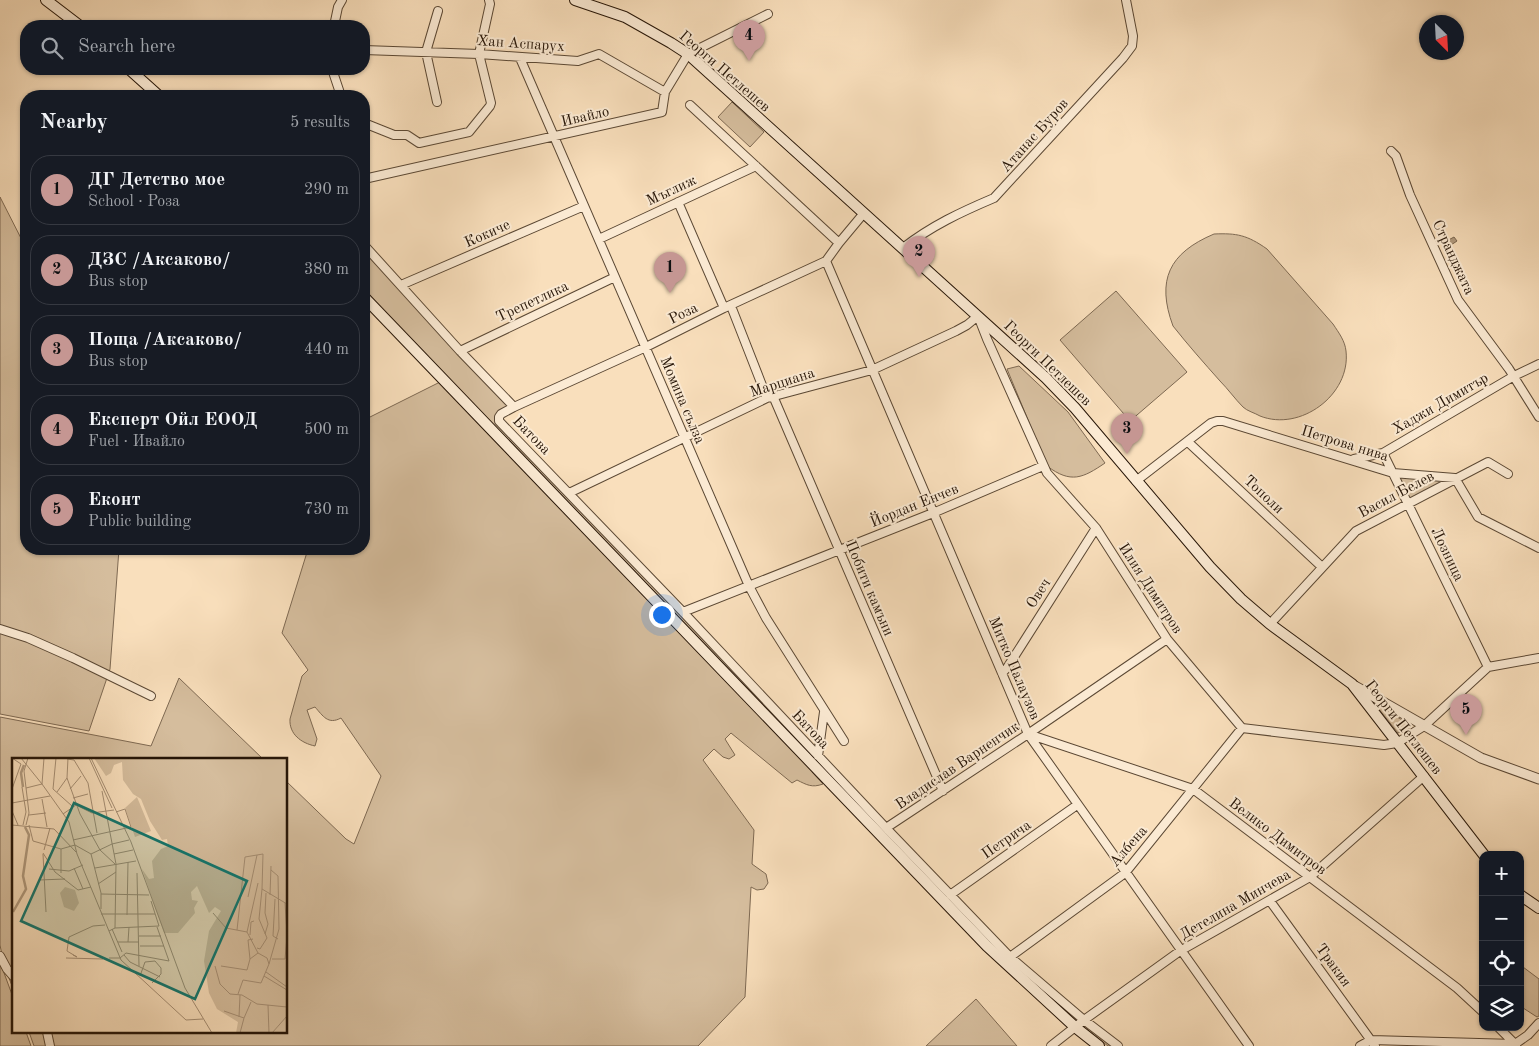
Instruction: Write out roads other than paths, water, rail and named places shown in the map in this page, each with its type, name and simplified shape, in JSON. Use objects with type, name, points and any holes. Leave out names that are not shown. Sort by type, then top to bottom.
[{"type":"main road","points":[[46,0],[72,20]]},
{"type":"main road","name":"Георги Петлешев","points":[[574,0],[625,17],[688,54],[760,122],[864,213],[1046,378],[1075,408],[1210,567],[1241,599],[1270,624],[1352,684],[1481,851]]},
{"type":"main road","points":[[136,75],[152,90]]},
{"type":"main road","points":[[370,303],[987,946],[1099,1046]]},
{"type":"main road","points":[[1521,896],[1539,908]]},
{"type":"street","points":[[335,20],[338,7],[342,0]]},
{"type":"street","points":[[370,125],[394,135],[407,135],[419,144],[464,134],[472,130],[491,103],[479,54],[490,4],[489,0]]},
{"type":"street","name":"Атанас Буров","points":[[902,248],[927,230],[965,210],[994,198],[1123,58],[1132,46],[1134,36],[1126,0]]},
{"type":"street","points":[[437,102],[426,52],[438,11]]},
{"type":"street","points":[[688,54],[768,14]]},
{"type":"street","name":"Хан Аспарух","points":[[370,50],[479,54],[578,61],[599,54],[665,92]]},
{"type":"street","name":"Ивайло","points":[[370,179],[662,112],[665,92],[688,54]]},
{"type":"street","name":"Момина сълза","points":[[520,58],[749,586],[766,618],[844,741]]},
{"type":"street","points":[[334,75],[339,90]]},
{"type":"street","points":[[690,105],[839,243]]},
{"type":"street","name":"Странджата","points":[[1390,151],[1396,156],[1410,195],[1458,300],[1514,376],[1539,417]]},
{"type":"street","name":"Мъглиж","points":[[599,239],[756,166]]},
{"type":"street","name":"Побити камъни","points":[[678,202],[770,397],[839,550],[943,790]]},
{"type":"street","name":"Кокиче","points":[[401,285],[584,206]]},
{"type":"street","name":"Роза","points":[[499,418],[514,407],[646,347],[826,261],[864,213]]},
{"type":"street","name":"Батова","points":[[370,251],[460,351],[514,407]]},
{"type":"street","name":"Митко Палаузов","points":[[826,261],[1028,734],[1249,1046]]},
{"type":"street","name":"Трепетлика","points":[[460,351],[616,277]]},
{"type":"street","name":"Марциана","points":[[569,493],[770,397],[872,370],[956,331],[978,316]]},
{"type":"street","name":"Илия Димитров","points":[[978,316],[1047,473],[1096,528],[1166,639],[1242,728]]},
{"type":"street","name":"Хаджи Димитър","points":[[1352,460],[1383,453],[1514,376],[1539,364]]},
{"type":"street","name":"Батова","points":[[499,418],[499,421],[1010,956],[1084,1020],[1118,1046]]},
{"type":"street","name":"Петрова нива","points":[[1136,481],[1212,424],[1223,421],[1393,472],[1455,478]]},
{"type":"street","name":"Тополи","points":[[1188,442],[1322,567]]},
{"type":"street","name":"Лозница","points":[[1383,453],[1488,667]]},
{"type":"street","name":"Васил Белев","points":[[1270,624],[1356,530],[1488,462],[1508,474]]},
{"type":"street","name":"Йордан Енчев","points":[[682,612],[933,513],[1043,466]]},
{"type":"street","points":[[1455,478],[1478,517],[1539,548]]},
{"type":"street","name":"Овеч","points":[[1002,673],[1096,528]]},
{"type":"street","points":[[0,630],[28,638],[151,696]]},
{"type":"street","name":"Владислав Варненчик","points":[[886,828],[1028,734],[1166,639]]},
{"type":"street","points":[[1242,728],[1384,746],[1397,743],[1424,726],[1488,667],[1539,658]]},
{"type":"street","points":[[1352,684],[1481,758],[1539,779]]},
{"type":"street","points":[[818,756],[824,712]]},
{"type":"street","name":"Албена","points":[[1010,956],[1125,873],[1242,728]]},
{"type":"street","name":"Велико Димитров","points":[[1028,734],[1193,789],[1457,988],[1479,1008]]},
{"type":"street","name":"Детелина Минчева","points":[[1051,1046],[1075,1026],[1180,951],[1310,877],[1424,776]]},
{"type":"street","name":"Петрича","points":[[950,895],[1077,805]]},
{"type":"street","name":"Тракия","points":[[1270,901],[1373,1043]]},
{"type":"street","points":[[0,956],[12,974]]},
{"type":"street","points":[[1360,1046],[1373,1043],[1516,1045],[1539,1023]]},
{"type":"street","points":[[1502,1031],[1516,1045]]},
{"type":"place","name":"Експерт Ойл ЕООД","points":[[749,61]]},
{"type":"place","name":"ДЗС /Аксаково/","points":[[919,277]]},
{"type":"place","name":"ДГ Детство мое","points":[[670,293]]},
{"type":"place","name":"Поща /Аксаково/","points":[[1127,454]]},
{"type":"place","name":"Еконт","points":[[1466,735]]}]
